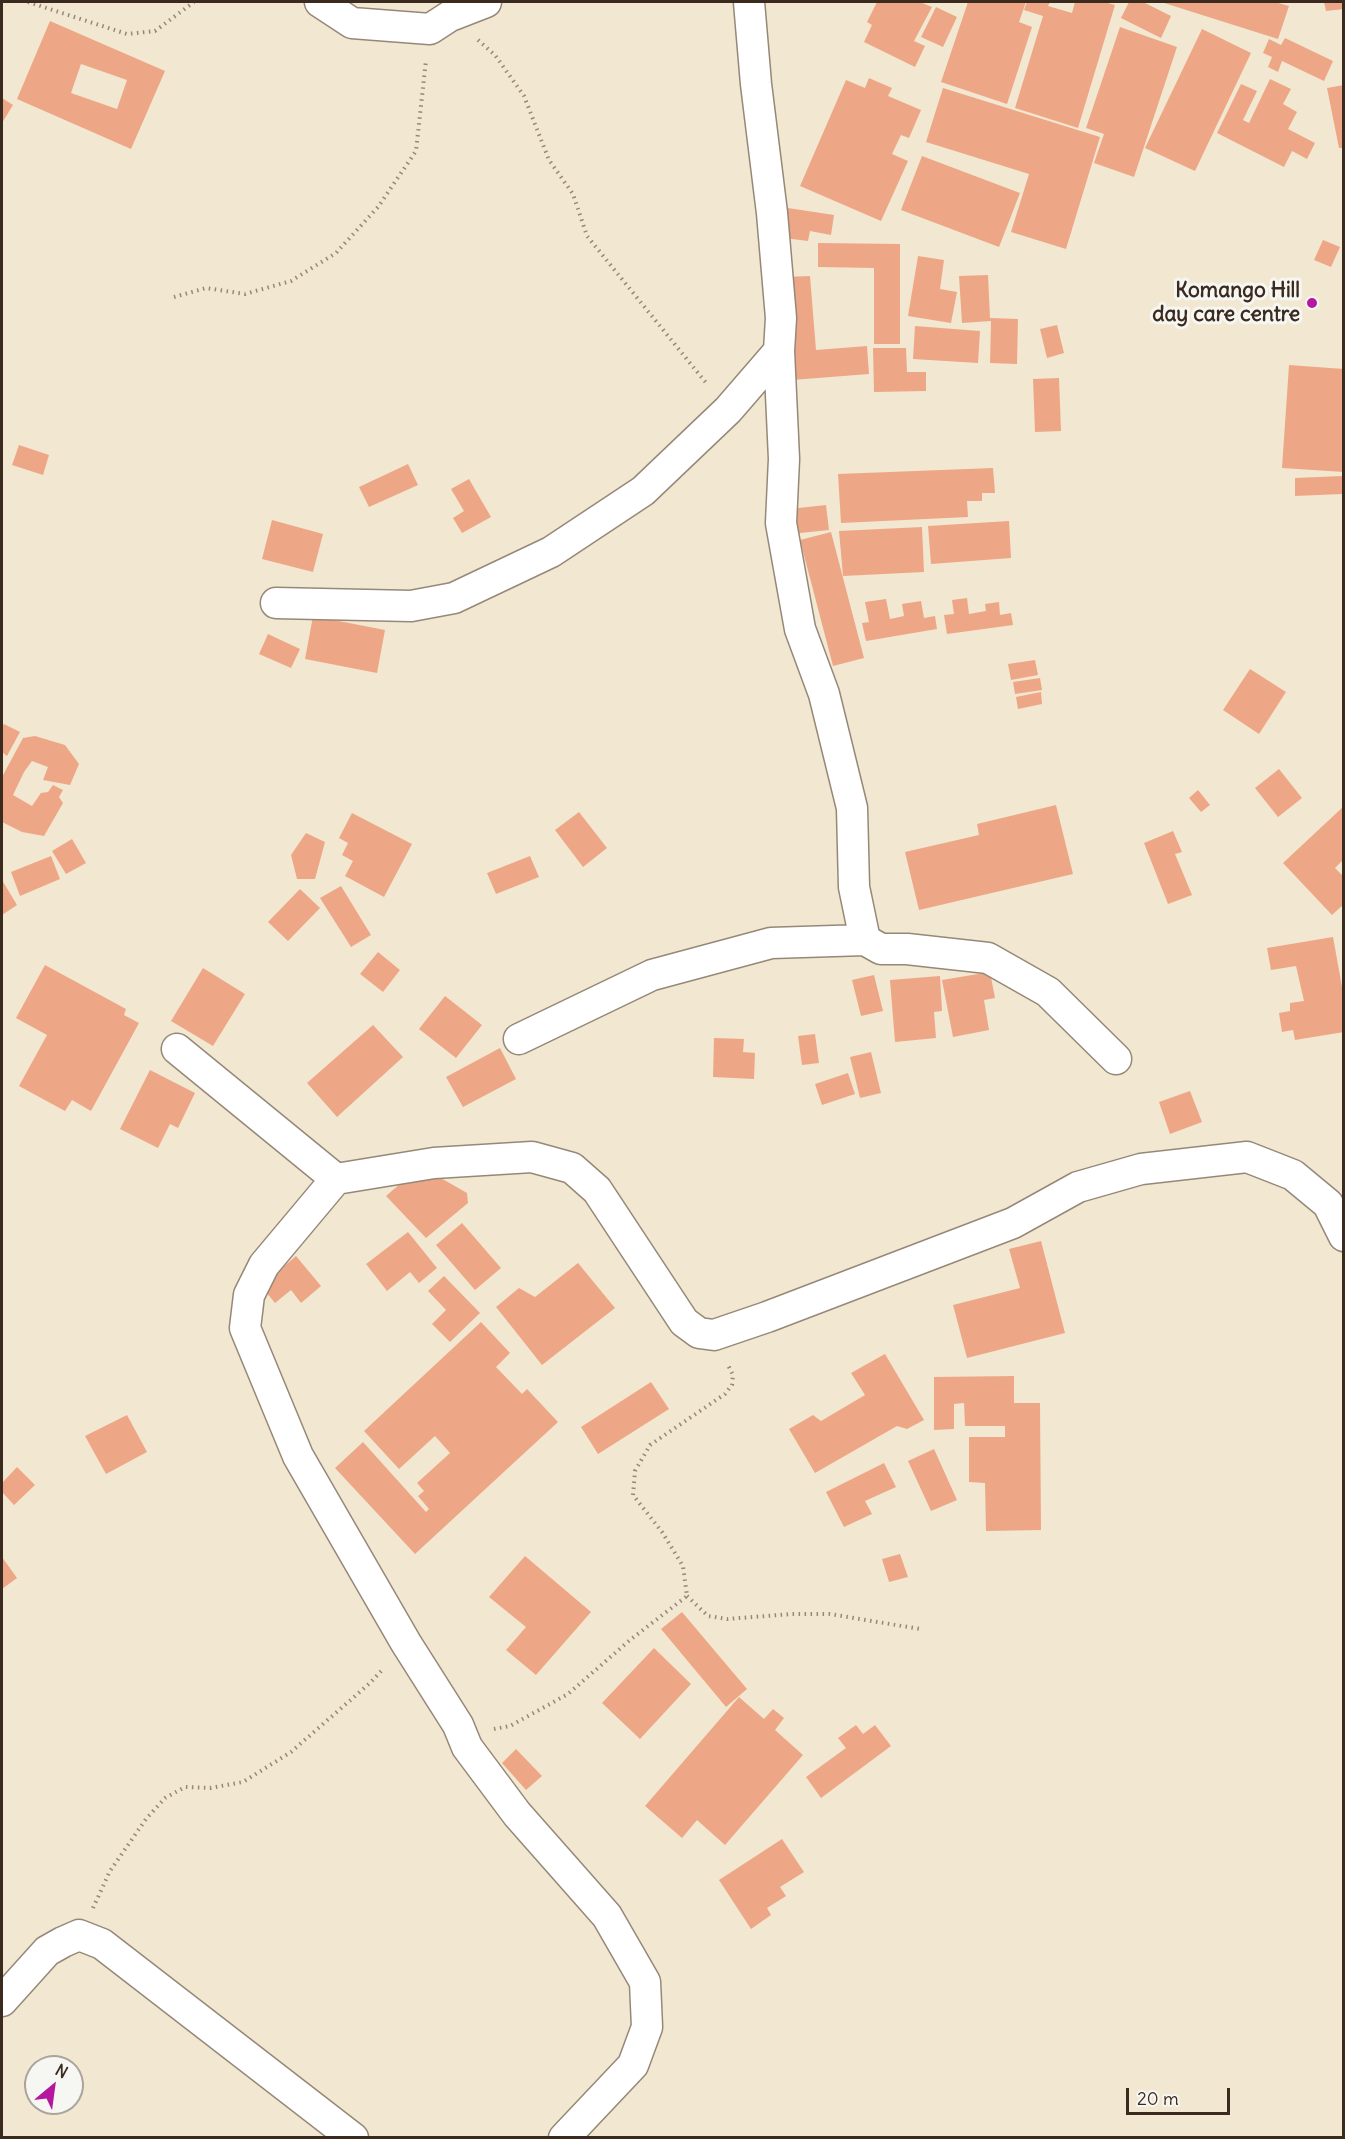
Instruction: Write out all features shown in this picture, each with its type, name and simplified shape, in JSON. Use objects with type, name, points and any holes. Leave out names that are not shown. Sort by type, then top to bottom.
[{"type":"street","points":[[320,2],[352,23],[440,22],[486,2]]},
{"type":"street","points":[[749,2],[781,318],[779,351],[784,459],[782,523],[800,629],[824,694],[852,808],[854,887],[865,940]]},
{"type":"street","points":[[276,603],[411,606],[454,598],[551,552],[643,491],[728,410],[779,351]]},
{"type":"street","points":[[519,1039],[652,975],[771,943],[865,940],[881,949],[907,949],[988,958],[1048,992],[1116,1059]]},
{"type":"street","points":[[177,1048],[336,1179]]},
{"type":"street","points":[[564,2138],[633,2065],[647,2027],[645,1982],[607,1916],[516,1814],[467,1747],[458,1725],[406,1643],[298,1456],[245,1328],[249,1295],[264,1265],[336,1179],[434,1163],[532,1157],[572,1168],[597,1190],[684,1322],[699,1333],[714,1335],[1012,1223],[1078,1187],[1141,1169],[1247,1157],[1293,1175],[1328,1204],[1344,1236]]},
{"type":"street","points":[[2,2001],[47,1951],[79,1935],[102,1944],[353,2138]]},
{"type":"path","points":[[28,2],[127,34],[155,31],[194,2]]},
{"type":"path","points":[[174,297],[206,288],[245,294],[291,281],[336,253],[378,207],[416,151],[440,22],[495,55],[524,96],[549,160],[573,194],[587,236],[728,410]]},
{"type":"path","points":[[714,1335],[733,1375],[732,1385],[725,1394],[650,1445],[635,1471],[633,1495],[662,1532],[683,1566],[687,1596],[708,1616],[727,1619],[792,1614],[830,1614],[920,1629]]},
{"type":"path","points":[[458,1725],[490,1730],[510,1726],[568,1694],[630,1640],[687,1596]]},
{"type":"path","points":[[79,1935],[110,1871],[146,1819],[165,1798],[185,1787],[210,1788],[243,1782],[291,1752],[370,1683],[406,1643]]},
{"type":"building","points":[[877,2],[920,2],[932,7],[914,41],[925,46],[915,67],[864,42],[872,25],[867,22]]},
{"type":"building","points":[[968,2],[1026,2],[1019,22],[1032,27],[1007,104],[941,82]]},
{"type":"building","points":[[1027,2],[1050,2],[1048,6],[1072,13],[1075,2],[1104,2],[1115,5],[1078,128],[1015,108],[1043,16],[1024,10]]},
{"type":"building","points":[[1129,2],[1143,2],[1171,16],[1161,38],[1121,18]]},
{"type":"building","points":[[1161,2],[1275,2],[1289,6],[1278,39]]},
{"type":"building","points":[[1324,2],[1344,2],[1344,9],[1326,11]]},
{"type":"building","points":[[936,7],[957,17],[943,47],[921,37]]},
{"type":"building","points":[[50,21],[165,71],[131,149],[17,99]],"holes":[[[81,64],[127,80],[117,109],[71,93]]]},
{"type":"building","points":[[1120,27],[1177,47],[1134,177],[1094,163],[1104,134],[1086,128]]},
{"type":"building","points":[[1202,29],[1251,53],[1195,171],[1145,148]]},
{"type":"building","points":[[1285,38],[1333,61],[1324,81],[1282,61],[1278,72],[1268,67],[1272,57],[1263,53],[1269,39],[1281,45]]},
{"type":"building","points":[[869,78],[892,88],[888,96],[921,110],[909,138],[901,135],[892,154],[908,161],[881,221],[800,186],[846,80],[865,88]]},
{"type":"building","points":[[1270,79],[1291,89],[1283,104],[1297,112],[1288,129],[1315,143],[1307,159],[1292,151],[1284,167],[1217,133],[1241,84],[1257,91],[1243,120],[1249,123]]},
{"type":"building","points":[[1344,85],[1344,148],[1339,148],[1327,88]]},
{"type":"building","points":[[943,88],[1100,137],[1066,249],[1011,232],[1029,174],[926,142]]},
{"type":"building","points":[[2,98],[13,105],[2,123]]},
{"type":"building","points":[[922,156],[1020,193],[999,247],[901,210]]},
{"type":"building","points":[[788,208],[834,215],[831,235],[810,231],[808,241],[784,238]]},
{"type":"building","points":[[1323,240],[1340,247],[1331,267],[1314,260]]},
{"type":"building","points":[[818,243],[900,244],[900,344],[874,344],[874,268],[818,267]]},
{"type":"building","points":[[918,256],[944,260],[940,289],[957,292],[951,323],[908,316]]},
{"type":"building","points":[[988,275],[990,318],[1018,319],[1017,364],[990,363],[991,321],[962,323],[959,276]]},
{"type":"building","points":[[810,276],[816,350],[867,346],[869,374],[792,380],[784,277]]},
{"type":"building","points":[[1057,325],[1064,353],[1047,358],[1040,329]]},
{"type":"building","points":[[915,326],[980,331],[978,363],[913,359]]},
{"type":"building","points":[[873,348],[906,348],[907,372],[926,372],[926,391],[874,392]]},
{"type":"building","points":[[1289,365],[1344,369],[1344,472],[1282,468]]},
{"type":"building","points":[[1059,378],[1061,431],[1035,432],[1033,379]]},
{"type":"building","points":[[19,445],[49,455],[43,475],[12,465]]},
{"type":"building","points":[[408,464],[418,485],[369,507],[359,487]]},
{"type":"building","points":[[993,468],[995,493],[982,493],[982,501],[967,501],[968,517],[841,523],[838,474]]},
{"type":"building","points":[[1342,476],[1342,494],[1295,496],[1295,478]]},
{"type":"building","points":[[469,479],[491,517],[462,533],[453,518],[464,511],[451,489]]},
{"type":"building","points":[[826,505],[829,530],[791,534],[789,509]]},
{"type":"building","points":[[272,520],[323,534],[313,572],[262,559]]},
{"type":"building","points":[[1009,521],[1011,558],[931,564],[928,526]]},
{"type":"building","points":[[922,527],[924,572],[843,576],[839,531]]},
{"type":"building","points":[[831,532],[864,658],[833,666],[800,540]]},
{"type":"building","points":[[967,598],[969,614],[986,611],[985,604],[999,602],[1000,615],[1011,613],[1013,625],[947,634],[944,615],[954,614],[952,600]]},
{"type":"building","points":[[886,599],[890,619],[904,616],[902,604],[921,601],[924,618],[935,616],[937,629],[866,641],[862,623],[869,622],[865,602]]},
{"type":"building","points":[[313,616],[385,630],[377,673],[305,659]]},
{"type":"building","points":[[268,634],[300,649],[291,668],[259,654]]},
{"type":"building","points":[[1035,660],[1038,675],[1011,680],[1008,664]]},
{"type":"building","points":[[1250,669],[1286,692],[1259,734],[1223,710]]},
{"type":"building","points":[[1040,678],[1042,690],[1015,694],[1013,682]]},
{"type":"building","points":[[1041,692],[1042,704],[1018,709],[1016,697]]},
{"type":"building","points":[[4,724],[20,732],[7,756],[2,752]]},
{"type":"building","points":[[35,736],[65,745],[79,764],[70,785],[43,780],[48,767],[32,761],[24,772],[13,795],[32,806],[41,793],[48,792],[53,785],[63,790],[59,797],[63,803],[44,836],[22,832],[2,822],[2,777],[23,738]]},
{"type":"building","points":[[1279,769],[1302,798],[1278,817],[1255,788]]},
{"type":"building","points":[[1198,790],[1210,805],[1201,812],[1189,798]]},
{"type":"building","points":[[1056,805],[1073,874],[919,910],[905,852],[979,835],[977,824]]},
{"type":"building","points":[[1344,806],[1344,859],[1335,868],[1344,877],[1344,904],[1332,915],[1283,863]]},
{"type":"building","points":[[579,812],[607,848],[583,867],[555,830]]},
{"type":"building","points":[[352,813],[412,844],[384,897],[345,876],[353,861],[342,855],[348,843],[339,838]]},
{"type":"building","points":[[1173,831],[1182,852],[1175,854],[1192,895],[1168,904],[1144,843]]},
{"type":"building","points":[[306,833],[325,842],[315,879],[297,879],[291,855]]},
{"type":"building","points":[[72,839],[86,863],[66,874],[52,851]]},
{"type":"building","points":[[51,856],[60,879],[20,896],[11,872]]},
{"type":"building","points":[[530,856],[539,877],[496,894],[487,873]]},
{"type":"building","points":[[2,880],[17,905],[2,915]]},
{"type":"building","points":[[341,886],[371,935],[351,947],[320,898]]},
{"type":"building","points":[[300,889],[320,908],[288,941],[268,922]]},
{"type":"building","points":[[1333,937],[1344,998],[1344,1032],[1295,1040],[1293,1030],[1282,1032],[1279,1013],[1290,1011],[1290,1003],[1304,1001],[1296,966],[1271,970],[1267,948]]},
{"type":"building","points":[[378,952],[400,970],[383,992],[360,974]]},
{"type":"building","points":[[45,965],[126,1009],[124,1015],[139,1023],[91,1111],[72,1100],[65,1111],[19,1086],[47,1035],[16,1018]]},
{"type":"building","points":[[203,968],[245,994],[213,1046],[171,1021]]},
{"type":"building","points":[[990,972],[995,998],[984,1000],[989,1030],[953,1037],[942,980]]},
{"type":"building","points":[[874,975],[883,1011],[861,1016],[852,980]]},
{"type":"building","points":[[940,976],[942,1011],[934,1012],[936,1038],[895,1042],[890,980]]},
{"type":"building","points":[[445,996],[482,1025],[456,1058],[419,1029]]},
{"type":"building","points":[[373,1025],[403,1057],[337,1117],[307,1083]]},
{"type":"building","points":[[815,1034],[819,1063],[802,1065],[798,1036]]},
{"type":"building","points":[[714,1038],[744,1039],[743,1052],[755,1053],[754,1079],[713,1077]]},
{"type":"building","points":[[500,1048],[516,1079],[463,1107],[446,1077]]},
{"type":"building","points":[[871,1052],[881,1093],[860,1098],[850,1057]]},
{"type":"building","points":[[150,1070],[195,1093],[178,1128],[170,1124],[158,1148],[120,1129]]},
{"type":"building","points":[[848,1073],[855,1094],[822,1105],[815,1084]]},
{"type":"building","points":[[1190,1091],[1202,1122],[1170,1134],[1159,1102]]},
{"type":"building","points":[[432,1173],[467,1193],[468,1203],[426,1238],[386,1196],[408,1177]]},
{"type":"building","points":[[462,1223],[501,1268],[475,1290],[436,1245]]},
{"type":"building","points":[[408,1232],[437,1268],[419,1283],[410,1272],[387,1291],[366,1264]]},
{"type":"building","points":[[1041,1241],[1065,1333],[967,1358],[953,1305],[1020,1288],[1009,1249]]},
{"type":"building","points":[[296,1256],[321,1286],[301,1303],[291,1290],[275,1303],[261,1286]]},
{"type":"building","points":[[578,1263],[615,1308],[542,1365],[496,1307],[519,1288],[535,1297]]},
{"type":"building","points":[[444,1276],[480,1313],[450,1342],[432,1324],[446,1310],[428,1291]]},
{"type":"building","points":[[481,1322],[510,1353],[496,1367],[522,1394],[527,1389],[558,1422],[415,1554],[335,1468],[363,1442],[426,1512],[429,1509],[418,1496],[424,1491],[417,1483],[450,1453],[435,1436],[399,1469],[364,1431]]},
{"type":"building","points":[[885,1354],[924,1420],[907,1429],[897,1426],[815,1473],[789,1429],[813,1415],[821,1421],[865,1395],[851,1373]]},
{"type":"building","points":[[1014,1376],[1014,1403],[1040,1403],[1041,1530],[986,1531],[985,1483],[969,1482],[969,1437],[1005,1437],[1005,1426],[965,1426],[964,1403],[954,1404],[954,1429],[934,1430],[934,1377]]},
{"type":"building","points":[[651,1382],[669,1409],[598,1454],[581,1427]]},
{"type":"building","points":[[127,1415],[147,1452],[106,1474],[85,1436]]},
{"type":"building","points":[[934,1449],[957,1500],[931,1511],[908,1461]]},
{"type":"building","points":[[884,1463],[896,1487],[865,1501],[872,1514],[844,1527],[826,1492]]},
{"type":"building","points":[[17,1467],[35,1485],[14,1505],[2,1492],[2,1483]]},
{"type":"building","points":[[900,1554],[908,1577],[889,1582],[882,1559]]},
{"type":"building","points":[[525,1556],[591,1612],[536,1675],[506,1650],[526,1627],[489,1597]]},
{"type":"building","points":[[2,1557],[17,1578],[2,1589]]},
{"type":"building","points":[[682,1612],[747,1689],[726,1707],[661,1629]]},
{"type":"building","points":[[654,1648],[691,1684],[640,1739],[602,1703]]},
{"type":"building","points":[[739,1697],[764,1719],[773,1709],[784,1718],[775,1730],[803,1755],[725,1845],[697,1820],[682,1838],[645,1806]]},
{"type":"building","points":[[856,1725],[863,1734],[875,1725],[891,1746],[821,1798],[806,1777],[846,1748],[838,1738]]},
{"type":"building","points":[[516,1749],[542,1776],[526,1790],[502,1763]]},
{"type":"building","points":[[782,1839],[804,1872],[780,1887],[786,1896],[767,1908],[771,1915],[751,1929],[719,1880]]},
{"type":"place","name":"Komango Hill day care centre","points":[[1312,303]]}]
